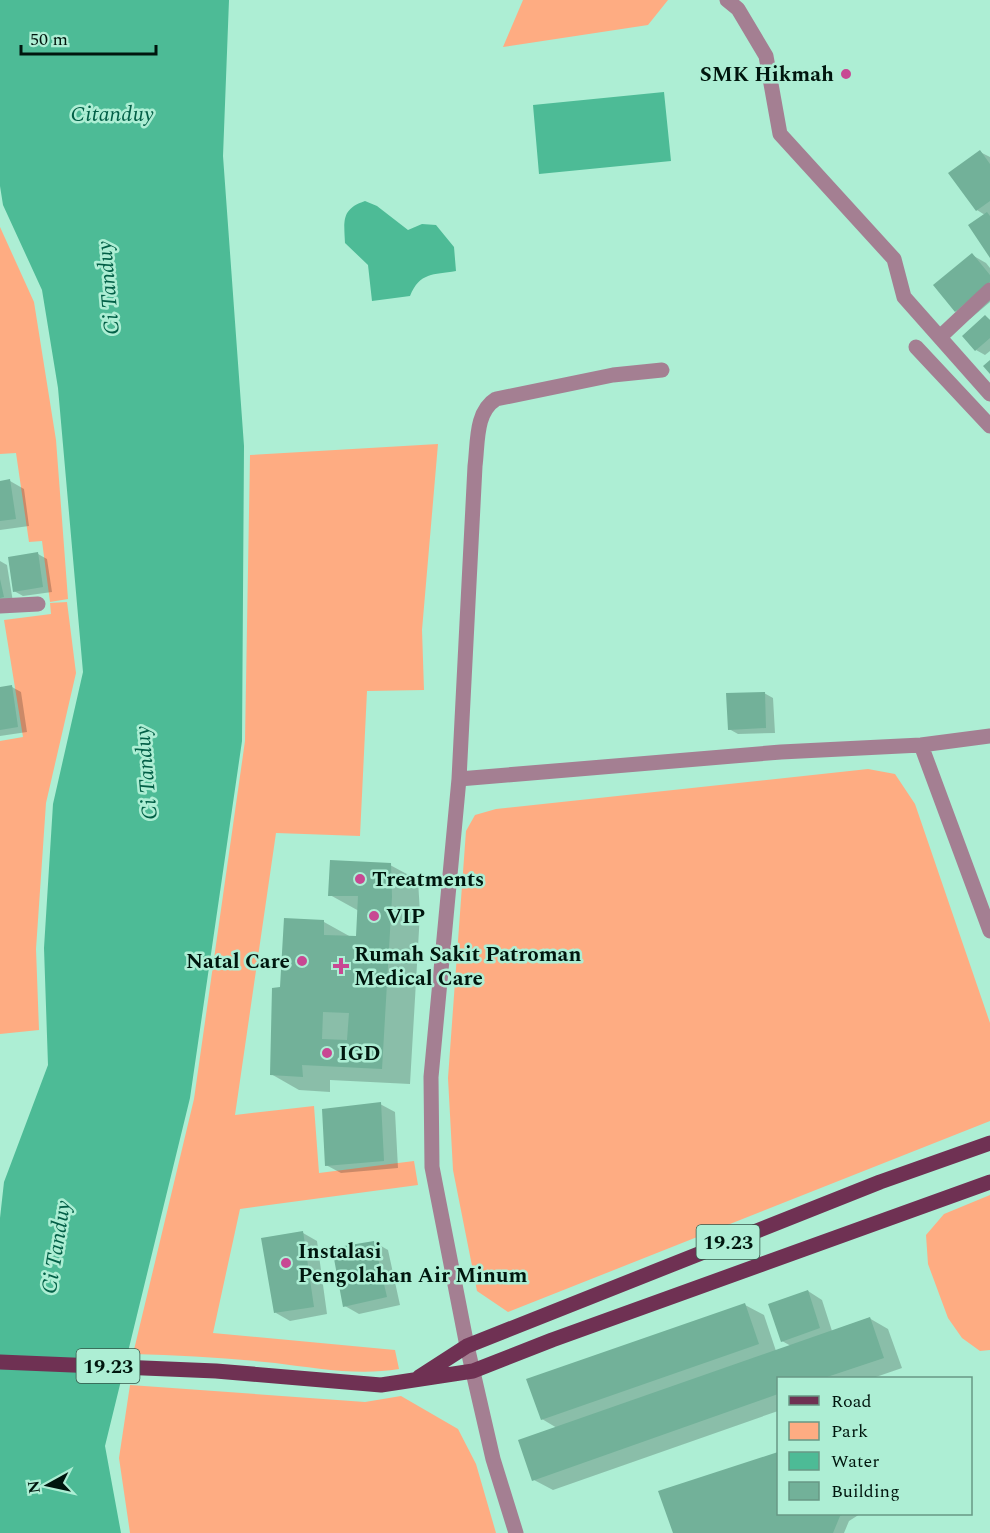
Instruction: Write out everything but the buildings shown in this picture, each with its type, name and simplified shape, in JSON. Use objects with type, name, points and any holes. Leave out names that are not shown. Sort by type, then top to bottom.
[{"type":"main road","name":"19.23","points":[[414,1380],[467,1346],[880,1182],[990,1143]]},
{"type":"main road","name":"19.23","points":[[0,1362],[216,1371],[381,1385],[473,1371],[552,1340],[990,1182]]},
{"type":"street","points":[[727,0],[738,9],[766,56],[780,134],[894,259],[904,297],[990,394]]},
{"type":"street","points":[[940,337],[990,290]]},
{"type":"street","points":[[916,347],[990,426]]},
{"type":"street","points":[[516,1533],[493,1459],[467,1346],[432,1167],[430,1082],[459,779],[474,477],[482,414],[487,405],[496,399],[613,375],[662,370]]},
{"type":"street","points":[[0,606],[38,604]]},
{"type":"street","points":[[459,779],[781,752],[921,745],[990,735]]},
{"type":"street","points":[[921,745],[990,931]]},
{"type":"green space","points":[[523,0],[668,0],[648,25],[503,47]]},
{"type":"green space","points":[[0,227],[34,302],[56,440],[68,599],[50,602],[42,541],[29,542],[16,453],[0,454]]},
{"type":"green space","points":[[438,444],[422,630],[424,690],[367,691],[360,836],[276,833],[235,1115],[314,1106],[319,1173],[414,1161],[418,1185],[240,1209],[213,1333],[395,1350],[399,1369],[368,1372],[240,1360],[133,1354],[194,1099],[245,741],[250,455]]},
{"type":"green space","points":[[67,602],[76,673],[46,803],[36,949],[39,1030],[0,1034],[0,741],[23,737],[4,620],[51,614],[50,603]]},
{"type":"green space","points":[[868,769],[895,774],[915,804],[990,1023],[990,1121],[508,1312],[477,1291],[453,1170],[448,1078],[466,831],[475,815],[496,809]]},
{"type":"green space","points":[[990,1195],[990,1350],[980,1351],[962,1338],[948,1318],[928,1264],[926,1235],[944,1214]]},
{"type":"green space","points":[[130,1385],[365,1402],[401,1396],[458,1429],[476,1464],[496,1533],[130,1533],[119,1458]]},
{"type":"water","name":"Citanduy","points":[[0,0],[229,0],[223,156],[244,446],[242,741],[190,1098],[105,1446],[121,1533],[0,1533],[0,1218],[4,1182],[48,1065],[44,948],[53,804],[83,672],[58,388],[42,290],[3,205],[0,186]]},
{"type":"water","points":[[664,92],[671,161],[539,174],[533,105]]},
{"type":"water","points":[[365,201],[377,206],[408,230],[422,224],[436,225],[454,247],[456,271],[428,276],[418,283],[410,296],[372,301],[368,265],[345,243],[345,222],[348,212],[357,204]]},
{"type":"place","name":"SMK Hikmah","points":[[846,74]]},
{"type":"place","name":"Treatments","points":[[360,879]]},
{"type":"place","name":"VIP","points":[[374,916]]},
{"type":"place","name":"Natal Care","points":[[302,961]]},
{"type":"place","name":"Rumah Sakit Patroman Medical Care","points":[[341,966]]},
{"type":"place","name":"IGD","points":[[327,1053]]},
{"type":"place","name":"Instalasi Pengolahan Air Minum","points":[[286,1263]]},
{"type":"water label","name":"Ci Tanduy","points":[[107,288]]},
{"type":"water label","name":"Ci Tanduy","points":[[145,773]]},
{"type":"water label","name":"Ci Tanduy","points":[[55,1247]]}]
